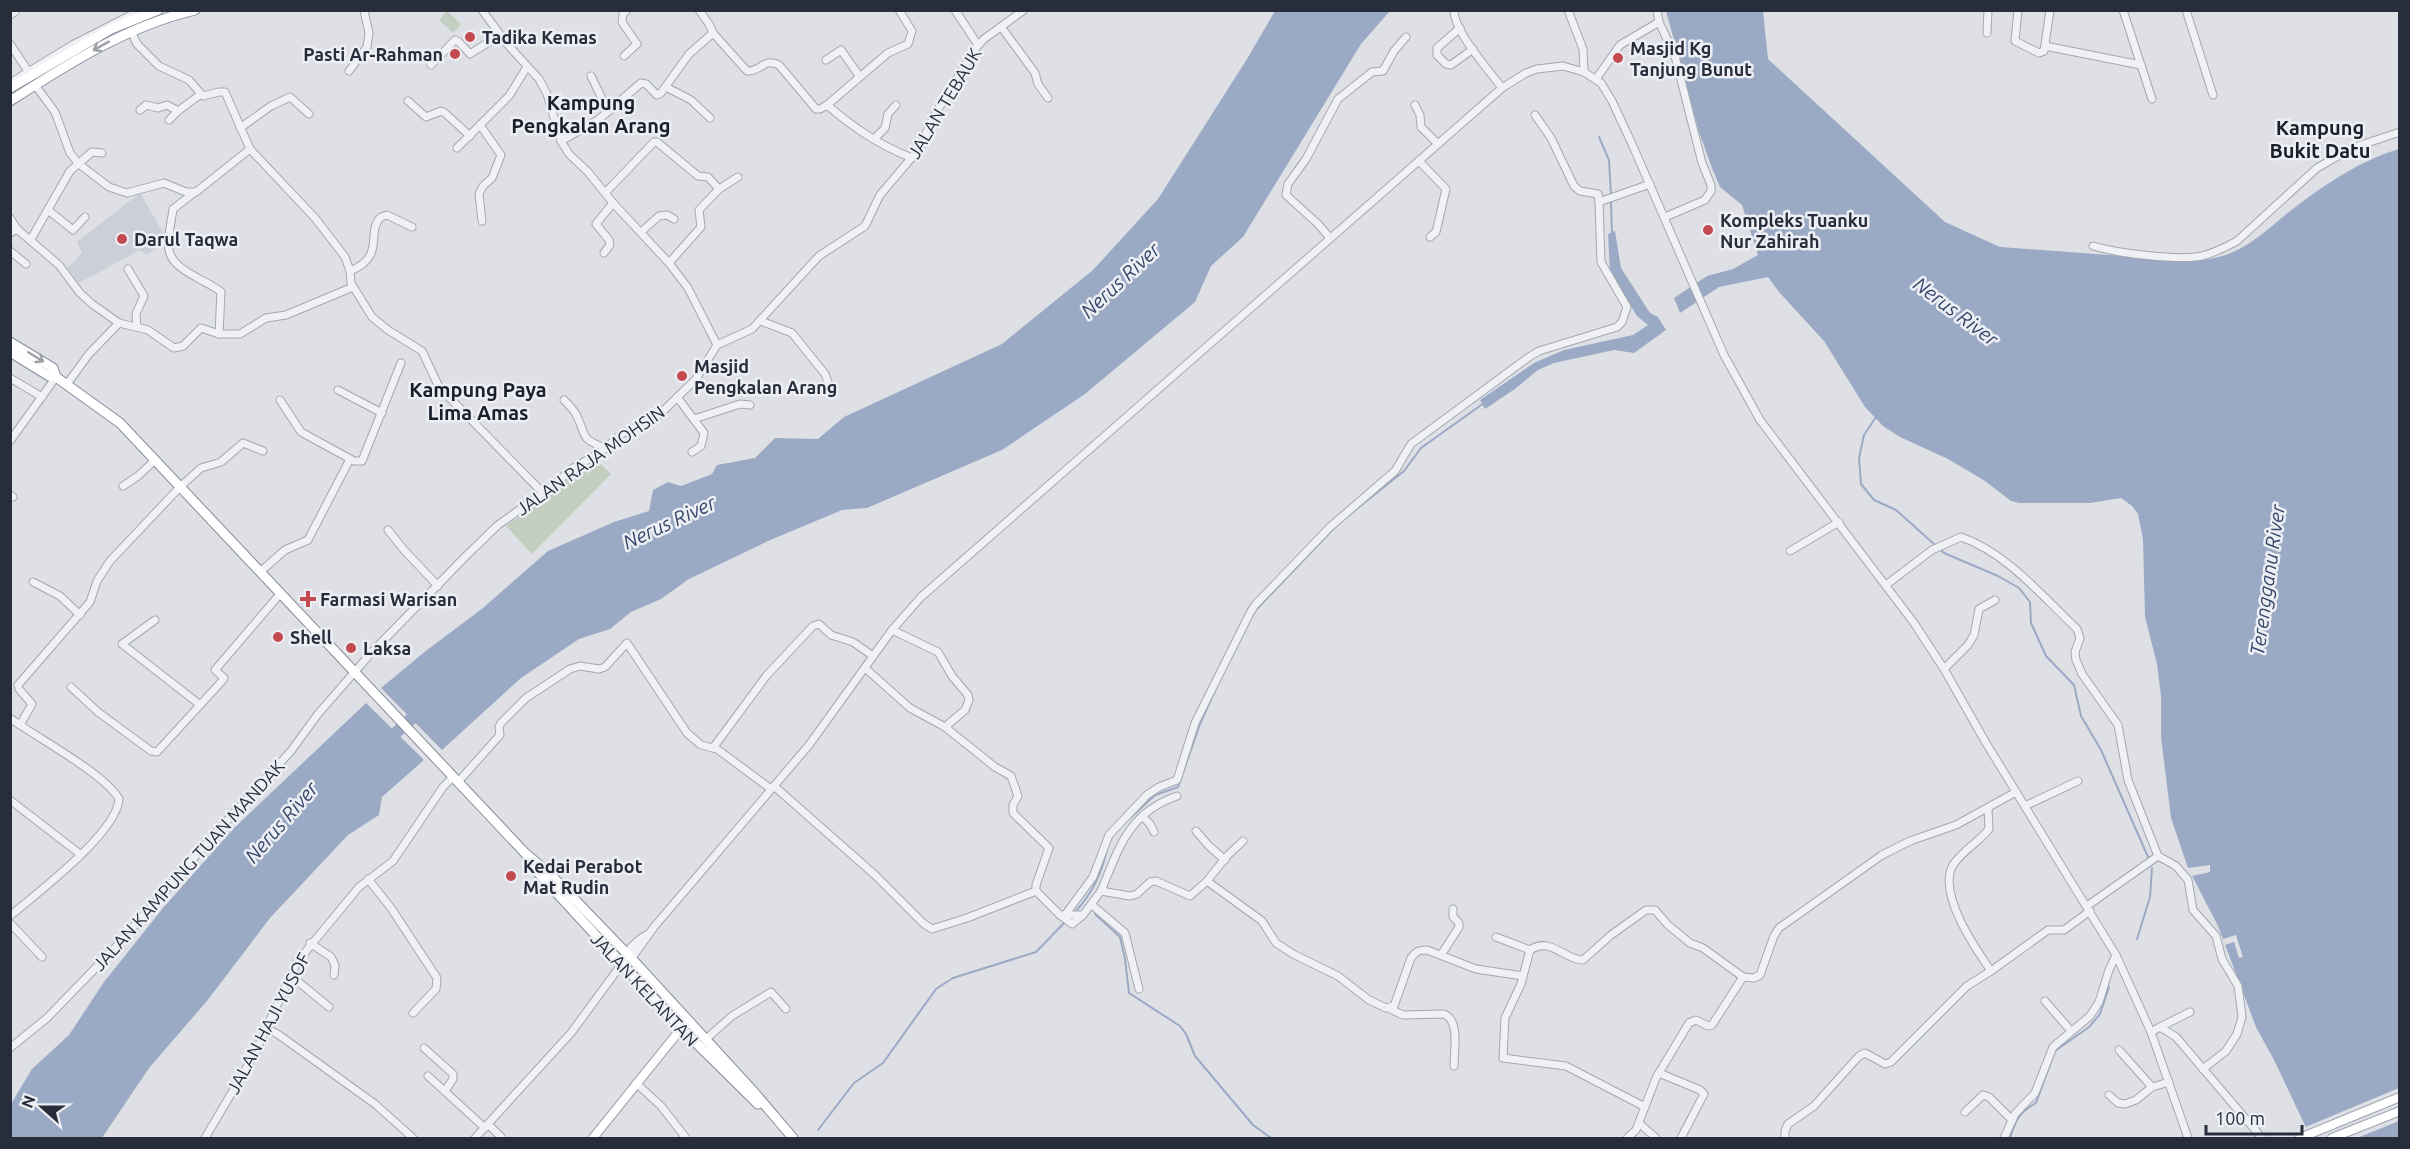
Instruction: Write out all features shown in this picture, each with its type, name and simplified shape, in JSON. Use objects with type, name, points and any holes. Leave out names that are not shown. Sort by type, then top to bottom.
[{"type":"highway","points":[[10,88],[127,20],[158,10]]},
{"type":"highway","points":[[10,101],[127,20],[170,16],[195,10]]},
{"type":"highway","points":[[10,342],[53,368],[56,377]]},
{"type":"highway","points":[[10,352],[56,377]]},
{"type":"highway","name":"JALAN KELANTAN","points":[[56,377],[120,423],[442,766],[527,855],[552,876],[629,956],[753,1091],[771,1115]]},
{"type":"highway","name":"JALAN KELANTAN","points":[[527,855],[532,866],[621,965],[746,1094],[793,1138]]},
{"type":"main road","points":[[593,1138],[688,1020]]},
{"type":"main road","points":[[2300,1138],[2400,1096]]},
{"type":"main road","points":[[2332,1138],[2400,1111]]},
{"type":"street","points":[[10,83],[127,20],[141,10]]},
{"type":"street","points":[[349,71],[367,47],[369,33],[364,10]]},
{"type":"street","points":[[482,10],[538,79],[547,94],[561,141],[569,154],[669,263],[688,288],[717,345]]},
{"type":"street","points":[[624,57],[637,44],[622,22],[623,14],[627,10]]},
{"type":"street","points":[[699,10],[713,33],[747,71],[753,71],[768,62],[779,65],[816,109],[827,105],[888,53],[908,44],[912,31],[899,10]]},
{"type":"street","points":[[955,10],[978,45]]},
{"type":"street","name":"JALAN TEBAUK","points":[[717,345],[742,336],[761,321],[819,256],[865,226],[880,195],[919,149],[934,116],[978,45],[1024,10]]},
{"type":"street","points":[[1454,10],[1460,28],[1502,88]]},
{"type":"street","points":[[1568,10],[1583,49],[1584,72]]},
{"type":"street","points":[[1657,10],[1659,22],[1675,56],[1702,164],[1711,185],[1709,196],[1705,200],[1665,218]]},
{"type":"street","points":[[1987,33],[1988,10]]},
{"type":"street","points":[[2018,10],[2015,41],[2039,53],[2044,51],[2050,10]]},
{"type":"street","points":[[2123,10],[2152,99]]},
{"type":"street","points":[[2186,10],[2213,95]]},
{"type":"street","points":[[127,20],[137,44],[159,66],[189,80],[205,96],[225,92],[250,149],[315,218],[345,257],[353,287],[368,310],[382,326],[422,351],[439,387],[543,493]]},
{"type":"street","points":[[1596,79],[1620,45],[1659,22]]},
{"type":"street","points":[[1002,28],[1035,73],[1038,84],[1048,98]]},
{"type":"street","points":[[1460,28],[1437,48],[1437,55],[1446,64],[1451,65],[1473,49]]},
{"type":"street","points":[[561,141],[598,120],[641,83],[646,84],[657,95],[666,87],[688,54],[713,33]]},
{"type":"street","points":[[430,65],[454,40],[470,54],[500,35]]},
{"type":"street","points":[[1330,238],[1286,195],[1286,188],[1309,154],[1338,99],[1372,72],[1383,71],[1394,51],[1406,37]]},
{"type":"street","points":[[10,44],[28,72]]},
{"type":"street","points":[[2045,46],[2141,65]]},
{"type":"street","points":[[826,60],[833,53],[841,50],[860,77]]},
{"type":"street","points":[[475,1138],[571,1033],[621,965],[822,728],[892,630],[921,597],[1502,88],[1537,69],[1563,66],[1584,72],[1596,79],[1612,101],[1724,355],[1760,420],[1886,585],[1944,669],[2116,955],[2151,1032],[2188,1138]]},
{"type":"street","points":[[457,148],[509,96],[527,67]]},
{"type":"street","points":[[591,76],[608,111]]},
{"type":"street","points":[[35,85],[55,112],[67,148],[79,164],[109,187],[121,193],[164,183],[186,192],[196,192]]},
{"type":"street","points":[[666,87],[691,100],[710,118]]},
{"type":"street","points":[[169,120],[201,94]]},
{"type":"street","points":[[240,128],[268,108],[290,97],[309,114]]},
{"type":"street","points":[[408,101],[426,117],[441,111],[445,113],[470,136]]},
{"type":"street","points":[[140,110],[146,105],[158,108],[167,105],[178,111]]},
{"type":"street","points":[[827,105],[851,126],[892,151],[912,158]]},
{"type":"street","points":[[874,139],[885,128],[888,114],[896,105]]},
{"type":"street","points":[[1415,105],[1421,127],[1438,144]]},
{"type":"street","points":[[1070,917],[1093,877],[1109,835],[1147,795],[1177,780],[1196,723],[1255,605],[1330,527],[1395,471],[1412,444],[1539,351],[1608,330],[1622,322],[1627,307],[1601,262],[1602,201],[1598,194],[1580,191],[1574,186],[1551,138],[1535,115]]},
{"type":"street","points":[[480,125],[501,155],[492,178],[483,186],[479,194],[482,221]]},
{"type":"street","points":[[2093,246],[2138,254],[2192,256],[2201,256],[2226,247],[2237,241],[2317,168],[2352,148],[2400,132]]},
{"type":"street","points":[[606,192],[654,142],[657,142],[698,176],[708,177],[719,189]]},
{"type":"street","points":[[219,334],[221,292],[180,269],[170,256],[168,243],[173,209],[250,149]]},
{"type":"street","points":[[31,239],[66,178],[92,152],[102,153]]},
{"type":"street","points":[[1419,161],[1446,189],[1436,232],[1430,237]]},
{"type":"street","points":[[669,263],[700,227],[699,210],[719,189],[738,177]]},
{"type":"street","points":[[1602,201],[1650,184]]},
{"type":"street","points":[[604,253],[610,245],[609,240],[596,224],[613,203]]},
{"type":"street","points":[[48,210],[73,230],[85,217]]},
{"type":"street","points":[[350,271],[359,266],[372,252],[375,244],[375,225],[381,217],[387,215],[412,227]]},
{"type":"street","points":[[641,232],[659,216],[667,215],[674,219]]},
{"type":"street","points":[[10,218],[14,231],[31,239],[59,265],[80,293],[119,323],[154,333],[174,348],[183,346],[201,328],[219,334],[240,334],[266,318],[286,315],[353,287]]},
{"type":"street","points":[[10,251],[26,264]]},
{"type":"street","points":[[128,269],[144,296],[136,314],[137,327]]},
{"type":"street","points":[[761,321],[792,333],[825,374],[831,390]]},
{"type":"street","points":[[67,384],[88,354],[119,323]]},
{"type":"street","name":"JALAN RAJA MOHSIN","points":[[356,673],[372,652],[498,525],[620,435],[658,415],[696,379],[717,345]]},
{"type":"street","points":[[280,399],[301,432],[358,462],[365,458],[401,363]]},
{"type":"street","points":[[10,441],[56,377]]},
{"type":"street","points":[[10,378],[42,397]]},
{"type":"street","points":[[339,390],[382,413]]},
{"type":"street","points":[[677,397],[704,434],[701,446],[692,452]]},
{"type":"street","points":[[564,400],[575,412],[586,438],[605,448]]},
{"type":"street","points":[[694,418],[740,404],[750,405]]},
{"type":"street","points":[[20,725],[32,704],[18,686],[80,615],[92,598],[98,581],[110,561],[180,487],[206,465],[221,462],[240,445],[247,444],[264,451]]},
{"type":"street","points":[[260,572],[285,550],[308,540],[350,459]]},
{"type":"street","points":[[123,486],[155,460]]},
{"type":"street","points":[[1790,551],[1839,522]]},
{"type":"street","points":[[388,530],[438,586]]},
{"type":"street","points":[[1886,585],[1932,550],[1960,537],[1981,545],[2005,562],[2080,634],[2075,652],[2076,660],[2082,674],[2118,724],[2128,780],[2158,856],[2176,866],[2188,880],[2193,910],[2216,936],[2222,959],[2238,986],[2242,1017],[2237,1034],[2226,1050],[2204,1069]]},
{"type":"street","points":[[33,582],[60,596],[80,615]]},
{"type":"street","points":[[72,687],[98,712],[157,752],[224,678],[215,670],[280,594]]},
{"type":"street","points":[[1944,669],[1968,645],[1974,635],[1979,609],[1995,600]]},
{"type":"street","points":[[155,620],[122,644],[199,704]]},
{"type":"street","points":[[873,656],[853,642],[831,635],[819,624],[813,626],[767,675],[713,748],[772,787],[875,875],[928,927],[937,928],[1036,891]]},
{"type":"street","points":[[892,630],[938,652],[952,676],[968,695],[969,700],[965,710],[945,727]]},
{"type":"street","name":"JALAN HAJI YUSOF","points":[[205,1138],[268,1029],[290,975],[310,943],[368,879],[393,861],[443,788],[456,780],[500,735],[501,723],[526,698],[570,669],[580,666],[599,669],[605,667],[627,643],[687,733],[701,745],[713,748]]},
{"type":"street","points":[[866,668],[910,708],[945,727],[995,767],[1011,776],[1018,796],[1013,805],[1013,813],[1049,848],[1036,891]]},
{"type":"street","name":"JALAN KAMPUNG TUAN MANDAK","points":[[10,1048],[14,1039],[47,1018],[114,950],[291,751],[318,714],[356,673]]},
{"type":"street","points":[[10,718],[80,763],[118,796],[119,804],[116,811],[63,872],[10,916]]},
{"type":"street","points":[[2025,806],[2078,781]]},
{"type":"street","points":[[1645,1107],[1566,1066],[1503,1058],[1505,1018],[1533,947],[1552,946],[1575,959],[1583,960],[1611,935],[1646,910],[1651,909],[1690,943],[1706,950],[1743,977],[1754,978],[1760,975],[1779,928],[1882,855],[1910,841],[1956,825],[2016,792]]},
{"type":"street","points":[[1070,917],[1092,905],[1101,891],[1122,840],[1143,817],[1161,802],[1177,796]]},
{"type":"street","points":[[10,800],[80,854]]},
{"type":"street","points":[[1988,808],[1989,829],[1957,861],[1950,873],[1953,908],[1971,943],[1991,971]]},
{"type":"street","points":[[1143,817],[1154,832]]},
{"type":"street","points":[[1196,831],[1225,860]]},
{"type":"street","points":[[1101,891],[1130,896],[1137,894],[1150,882],[1156,881],[1190,896],[1208,881],[1243,841]]},
{"type":"street","points":[[1785,1138],[1788,1124],[1814,1106],[1859,1056],[1865,1053],[1885,1064],[1891,1062],[1967,987],[2048,930],[2064,930],[2088,908],[2158,856]]},
{"type":"street","points":[[368,879],[391,908],[439,983],[413,1013]]},
{"type":"street","points":[[1208,881],[1262,921],[1272,939],[1284,949],[1338,976],[1369,1000],[1403,1015],[1449,1016],[1454,1023],[1454,1066]]},
{"type":"street","points":[[1036,891],[1070,917]]},
{"type":"street","points":[[1092,905],[1125,933],[1139,989]]},
{"type":"street","points":[[1442,956],[1459,927],[1459,923],[1453,917],[1453,909]]},
{"type":"street","points":[[10,923],[42,957]]},
{"type":"street","points":[[1496,937],[1530,950]]},
{"type":"street","points":[[310,943],[331,957],[335,964],[334,975]]},
{"type":"street","points":[[1390,1009],[1397,1001],[1415,952],[1427,950],[1476,969],[1523,976]]},
{"type":"street","points":[[2004,1138],[2012,1120],[2035,1093],[2053,1047],[2090,1016],[2099,1002],[2116,955]]},
{"type":"street","points":[[290,975],[329,1007]]},
{"type":"street","points":[[1627,1138],[1639,1124],[1659,1074],[1689,1023],[1696,1020],[1708,1026],[1712,1025],[1743,977]]},
{"type":"street","points":[[705,1040],[732,1016],[771,992],[786,1009]]},
{"type":"street","points":[[2045,1001],[2071,1031]]},
{"type":"street","points":[[2151,1032],[2190,1012]]},
{"type":"street","points":[[2160,1027],[2176,1037],[2262,1138]]},
{"type":"street","points":[[268,1029],[375,1104],[413,1138]]},
{"type":"street","points":[[424,1048],[453,1074],[453,1079],[445,1091]]},
{"type":"street","points":[[2119,1050],[2152,1087]]},
{"type":"street","points":[[1659,1074],[1700,1090],[1704,1094],[1681,1138]]},
{"type":"street","points":[[428,1076],[502,1138]]},
{"type":"street","points":[[2109,1095],[2118,1103],[2125,1104],[2136,1100],[2152,1087],[2169,1082]]},
{"type":"street","points":[[636,1083],[661,1106],[686,1138]]},
{"type":"street","points":[[1965,1112],[1983,1095],[1989,1097],[2012,1120]]},
{"type":"street","points":[[1639,1124],[1656,1138]]},
{"type":"shaded area","name":"Darul Taqwa","points":[[140,193],[165,236],[163,245],[146,255],[140,250],[79,283],[68,268],[82,253],[77,242]]},
{"type":"green space","points":[[447,11],[461,24],[453,33],[439,20]]},
{"type":"green space","points":[[596,460],[611,474],[532,554],[506,526],[545,498],[569,473]]},
{"type":"water","points":[[1275,11],[1390,11],[1361,44],[1243,237],[1211,266],[1195,302],[1085,394],[1002,450],[867,508],[842,510],[768,541],[689,579],[661,599],[631,612],[610,629],[579,639],[521,678],[442,750],[381,688],[483,608],[548,551],[614,522],[649,511],[653,490],[668,482],[681,486],[712,474],[717,465],[755,458],[775,438],[818,439],[844,417],[1002,344],[1093,270],[1158,199]]},
{"type":"water","name":"Terengganu River","points":[[1666,11],[1763,11],[1768,59],[1945,222],[2000,247],[2190,261],[2209,259],[2225,255],[2252,242],[2302,202],[2337,178],[2373,158],[2399,149],[2399,1138],[2311,1138],[2256,1027],[2218,926],[2188,868],[2171,818],[2161,737],[2161,696],[2157,664],[2145,617],[2143,539],[2138,514],[2132,506],[2121,498],[2090,503],[2011,501],[1985,481],[1948,459],[1900,437],[1883,426],[1865,407],[1824,341],[1768,277],[1719,287],[1680,313],[1674,298],[1707,276],[1733,269],[1758,255],[1742,205],[1720,187],[1712,168],[1699,132]]},
{"type":"water","points":[[1615,231],[1621,268],[1650,313],[1658,317],[1666,330],[1634,353],[1614,350],[1554,363],[1538,370],[1485,409],[1480,400],[1534,363],[1564,350],[1633,335],[1648,325],[1637,316],[1610,272],[1608,234]]},
{"type":"water","points":[[366,703],[424,760],[382,797],[379,815],[348,835],[270,918],[207,1001],[149,1068],[102,1138],[11,1138],[11,1104],[32,1069],[69,1035],[104,982],[163,908],[233,829]]},
{"type":"pier","points":[[2210,865],[2210,872],[2192,876],[2188,868]]},
{"type":"pier","points":[[2236,935],[2243,957],[2239,958],[2234,942],[2225,945],[2223,939]]},
{"type":"pier","points":[[2399,1088],[2399,1121],[2357,1138],[2308,1138],[2303,1128]]},
{"type":"waterway","points":[[1599,137],[1609,160],[1611,195]]},
{"type":"waterway","points":[[1611,201],[1612,234]]},
{"type":"waterway","points":[[1344,519],[1404,471],[1421,448],[1484,403]]},
{"type":"waterway","points":[[1876,417],[1864,435],[1859,458],[1861,484],[1874,500],[1896,510],[1944,553],[1998,576],[2019,588],[2030,602],[2031,623],[2046,656],[2074,685],[2081,716],[2101,750],[2148,857]]},
{"type":"waterway","points":[[1254,612],[1337,525]]},
{"type":"waterway","points":[[1230,660],[1250,620]]},
{"type":"waterway","points":[[1127,821],[1155,795],[1178,787],[1200,724],[1218,684]]},
{"type":"waterway","name":"Nerus River","points":[[385,743],[423,708]]},
{"type":"waterway","points":[[1075,912],[1095,883],[1107,849]]},
{"type":"waterway","points":[[2137,939],[2150,897],[2152,868]]},
{"type":"waterway","points":[[1095,914],[1120,937],[1129,993],[1180,1026],[1195,1056],[1253,1125],[1271,1138]]},
{"type":"waterway","points":[[818,1130],[854,1083],[883,1063],[936,989],[953,978],[1036,952],[1066,921]]},
{"type":"waterway","points":[[2055,1051],[2089,1027],[2100,1014],[2109,987]]},
{"type":"waterway","points":[[2010,1138],[2018,1117],[2036,1103],[2051,1062]]},
{"type":"place","name":"Tadika Kemas","points":[[470,37]]},
{"type":"place","name":"Pasti Ar-Rahman","points":[[455,54]]},
{"type":"place","name":"Masjid Kg Tanjung Bunut","points":[[1618,58]]},
{"type":"place","name":"Kompleks Tuanku Nur Zahirah","points":[[1708,230]]},
{"type":"place","name":"Darul Taqwa","points":[[122,239]]},
{"type":"place","name":"Masjid Pengkalan Arang","points":[[682,376]]},
{"type":"place","name":"Farmasi Warisan","points":[[308,599]]},
{"type":"place","name":"Shell","points":[[278,637]]},
{"type":"place","name":"Laksa","points":[[351,648]]},
{"type":"place","name":"Kedai Perabot Mat Rudin","points":[[511,876]]},
{"type":"district","name":"Kampung Pengkalan Arang","points":[[591,114]]},
{"type":"district","name":"Kampung Bukit Datu","points":[[2320,138]]},
{"type":"district","name":"Kampung Paya Lima Amas","points":[[478,400]]}]
